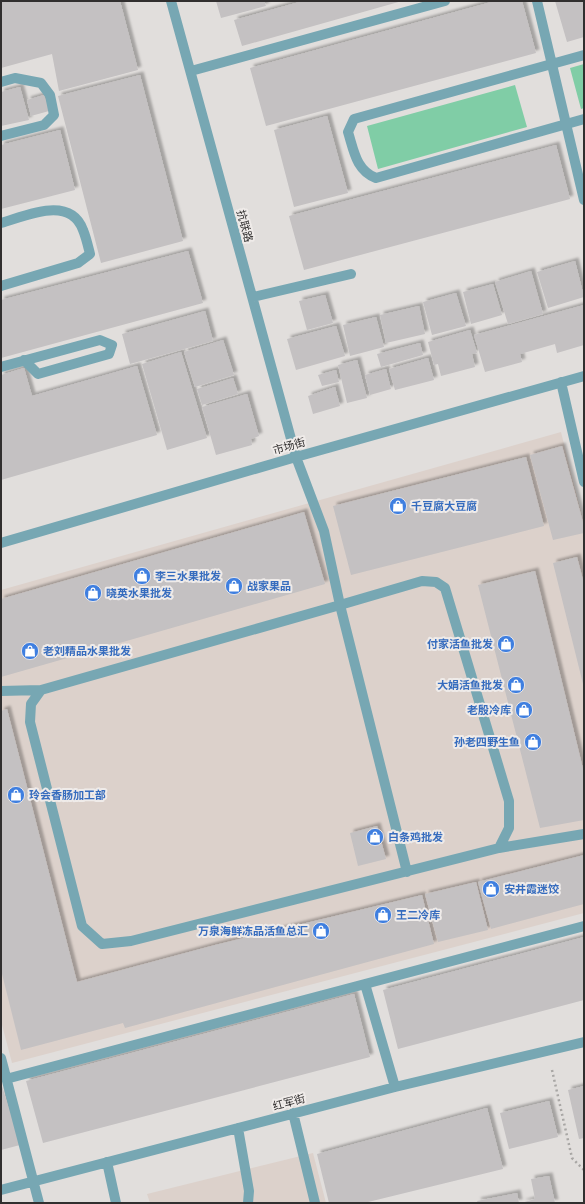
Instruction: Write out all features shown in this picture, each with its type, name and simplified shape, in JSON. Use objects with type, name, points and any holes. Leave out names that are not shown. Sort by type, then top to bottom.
[{"type":"street","name":"抗联路","points":[[171,1],[296,457],[324,530],[340,605],[406,872]]},
{"type":"street","points":[[191,71],[445,1]]},
{"type":"street","points":[[537,1],[584,200]]},
{"type":"street","points":[[584,55],[354,119],[348,132],[359,163],[365,174],[376,178],[584,119]]},
{"type":"street","points":[[1,82],[15,78],[41,83],[50,95],[54,115],[44,125],[1,136]]},
{"type":"street","points":[[1,223],[51,209],[71,213],[83,228],[90,254],[78,263],[1,286]]},
{"type":"street","points":[[253,297],[351,274]]},
{"type":"street","points":[[1,367],[24,360],[100,340],[112,345],[109,354],[38,374],[24,360]]},
{"type":"street","name":"市场街","points":[[1,543],[296,457],[584,376]]},
{"type":"street","points":[[561,382],[584,482]]},
{"type":"street","points":[[1,691],[41,690],[422,581],[436,582],[445,588],[509,801],[509,828],[499,848]]},
{"type":"street","points":[[41,690],[31,704],[30,722],[82,926],[102,944],[131,941],[499,848],[584,834]]},
{"type":"street","points":[[6,1079],[584,926]]},
{"type":"street","points":[[365,984],[395,1087]]},
{"type":"street","name":"红军街","points":[[1,1190],[395,1087],[548,1052],[584,1042]]},
{"type":"street","points":[[1,1058],[32,1182],[39,1203]]},
{"type":"street","points":[[294,1113],[315,1203]]},
{"type":"street","points":[[238,1128],[249,1191],[248,1203]]},
{"type":"street","points":[[107,1162],[116,1203]]},
{"type":"path","points":[[548,1052],[572,1158],[584,1170]]},
{"type":"shaded area","points":[[561,432],[584,524],[584,913],[12,1063],[1,1021],[1,590]]},
{"type":"shaded area","points":[[313,1153],[326,1203],[150,1203],[147,1194]]},
{"type":"green space","points":[[584,64],[584,108],[581,109],[570,68]]},
{"type":"green space","points":[[515,85],[527,127],[378,169],[367,126]]},
{"type":"building","points":[[1,1],[120,1],[138,70],[59,91],[52,54],[1,68]]},
{"type":"building","points":[[216,1],[264,1],[266,6],[221,18]]},
{"type":"building","points":[[303,1],[402,1],[242,46],[234,20]]},
{"type":"building","points":[[495,1],[522,1],[536,53],[266,126],[250,68]]},
{"type":"building","points":[[555,1],[584,1],[584,37],[567,42]]},
{"type":"building","points":[[140,75],[183,241],[101,263],[58,96]]},
{"type":"building","points":[[20,87],[29,120],[1,126],[1,92]]},
{"type":"building","points":[[44,95],[49,111],[31,116],[27,100]]},
{"type":"building","points":[[327,116],[348,193],[294,207],[274,130]]},
{"type":"building","points":[[60,130],[75,190],[1,209],[1,145]]},
{"type":"building","points":[[556,145],[570,199],[304,270],[289,216]]},
{"type":"building","points":[[188,251],[203,303],[1,358],[1,300]]},
{"type":"building","points":[[575,261],[584,297],[548,308],[537,272]]},
{"type":"building","points":[[531,271],[543,314],[508,324],[495,282]]},
{"type":"building","points":[[493,284],[502,315],[471,324],[463,292]]},
{"type":"building","points":[[456,293],[466,326],[432,335],[423,302]]},
{"type":"building","points":[[325,295],[333,323],[307,330],[299,301]]},
{"type":"building","points":[[584,305],[584,345],[557,353],[555,344],[520,354],[522,362],[485,372],[474,335]]},
{"type":"building","points":[[419,306],[425,334],[386,343],[380,315]]},
{"type":"building","points":[[205,311],[213,341],[130,364],[122,334]]},
{"type":"building","points":[[376,317],[384,347],[350,356],[343,325]]},
{"type":"building","points":[[336,326],[345,356],[296,370],[287,339]]},
{"type":"building","points":[[470,330],[477,353],[472,354],[475,367],[441,376],[438,364],[434,365],[428,342]]},
{"type":"building","points":[[223,340],[234,375],[195,387],[184,352]]},
{"type":"building","points":[[420,343],[423,355],[381,367],[377,354]]},
{"type":"building","points":[[181,352],[207,438],[167,450],[142,364]]},
{"type":"building","points":[[428,358],[434,380],[395,390],[389,369]]},
{"type":"building","points":[[357,360],[367,398],[347,403],[338,365]]},
{"type":"building","points":[[137,366],[157,435],[1,480],[1,375],[24,368],[32,396]]},
{"type":"building","points":[[386,369],[391,389],[370,395],[365,375]]},
{"type":"building","points":[[336,370],[339,382],[322,386],[318,375]]},
{"type":"building","points":[[233,378],[238,394],[202,405],[197,389]]},
{"type":"building","points":[[335,387],[340,406],[313,414],[308,396]]},
{"type":"building","points":[[247,394],[259,436],[251,439],[252,445],[216,455],[202,407]]},
{"type":"building","points":[[562,446],[584,526],[584,533],[553,540],[530,455]]},
{"type":"building","points":[[526,457],[544,526],[351,575],[333,506]]},
{"type":"building","points":[[304,512],[325,584],[1,677],[1,599]]},
{"type":"building","points":[[577,557],[584,584],[583,684],[553,563]]},
{"type":"building","points":[[535,571],[584,773],[584,820],[540,828],[478,585]]},
{"type":"building","points":[[7,709],[77,982],[215,945],[422,895],[434,944],[125,1028],[123,1023],[21,1050],[1,970],[1,711]]},
{"type":"building","points":[[377,826],[386,859],[358,866],[350,833]]},
{"type":"building","points":[[584,855],[584,904],[491,929],[478,882]]},
{"type":"building","points":[[476,882],[488,930],[438,942],[425,894]]},
{"type":"building","points":[[584,937],[584,1000],[398,1049],[383,990]]},
{"type":"building","points":[[354,994],[370,1057],[43,1143],[26,1081]]},
{"type":"building","points":[[1,1083],[20,1145],[1,1150]]},
{"type":"building","points":[[584,1086],[584,1138],[579,1139],[568,1090]]},
{"type":"building","points":[[549,1101],[558,1137],[509,1149],[500,1113]]},
{"type":"building","points":[[487,1108],[503,1169],[364,1203],[329,1203],[317,1154]]},
{"type":"building","points":[[549,1176],[555,1203],[521,1203],[535,1199],[531,1179]]},
{"type":"building","points":[[517,1193],[519,1203],[478,1203],[477,1201]]},
{"type":"place","name":"千豆腐大豆腐","points":[[398,506]]},
{"type":"place","name":"李三水果批发","points":[[142,576]]},
{"type":"place","name":"战家果品","points":[[234,586]]},
{"type":"place","name":"晓英水果批发","points":[[93,593]]},
{"type":"place","name":"付家活鱼批发","points":[[506,644]]},
{"type":"place","name":"老刘精品水果批发","points":[[30,651]]},
{"type":"place","name":"大娟活鱼批发","points":[[516,685]]},
{"type":"place","name":"老殷冷库","points":[[524,710]]},
{"type":"place","name":"孙老四野生鱼","points":[[533,742]]},
{"type":"place","name":"玲会香肠加工部","points":[[16,795]]},
{"type":"place","name":"白条鸡批发","points":[[375,837]]},
{"type":"place","name":"安井霞迷饺","points":[[491,889]]},
{"type":"place","name":"王二冷库","points":[[383,915]]},
{"type":"place","name":"万泉海鲜冻品活鱼总汇","points":[[321,931]]}]
